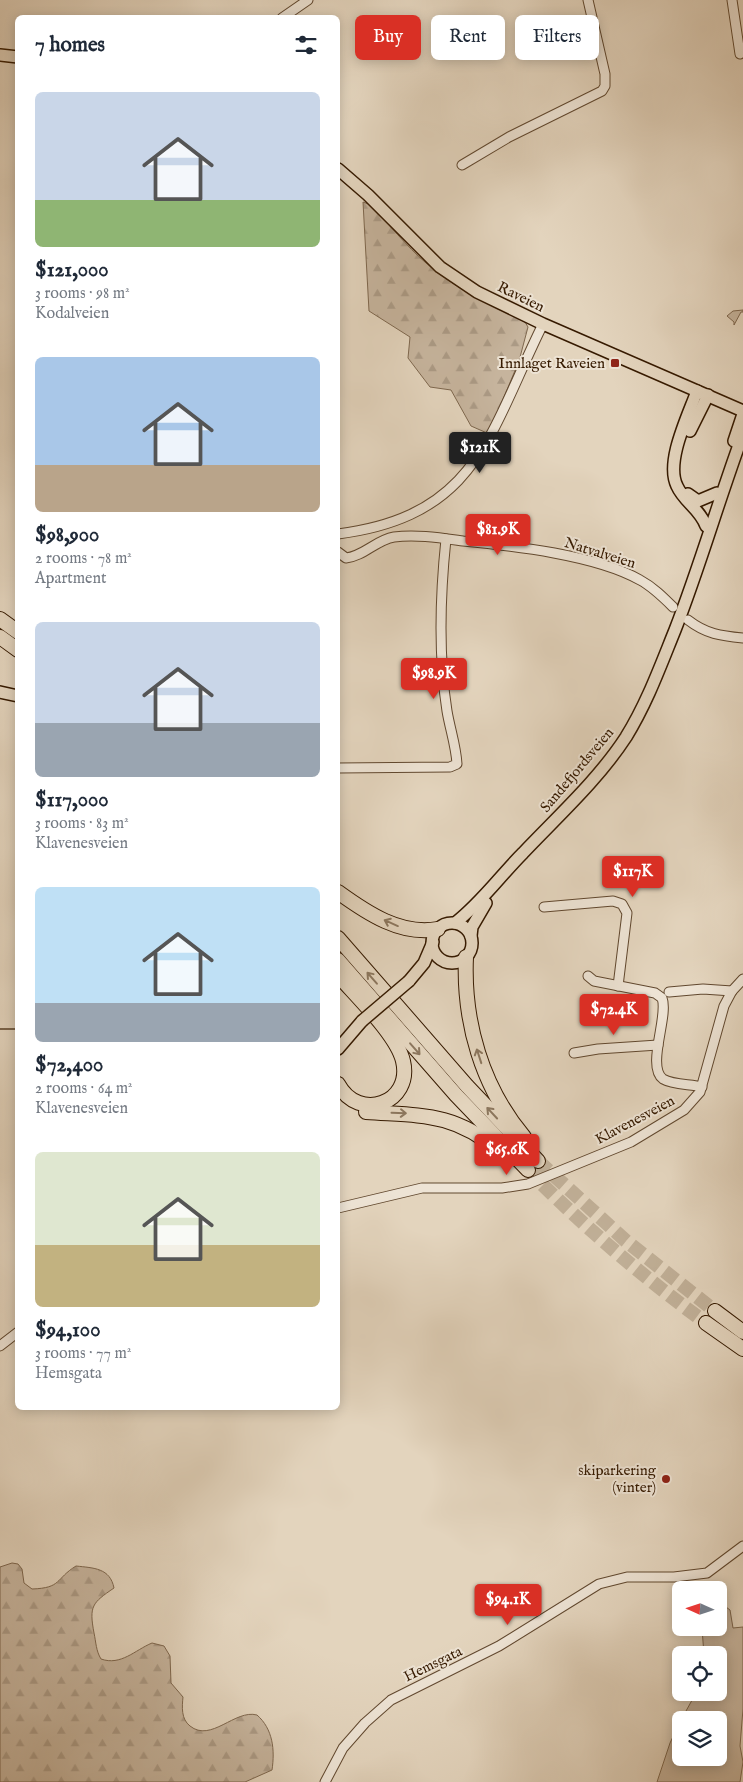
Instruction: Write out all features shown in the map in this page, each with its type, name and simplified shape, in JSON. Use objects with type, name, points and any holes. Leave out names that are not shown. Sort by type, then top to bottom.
[{"type":"highway","points":[[0,619],[15,630]]},
{"type":"highway","points":[[0,637],[15,648]]},
{"type":"highway","points":[[340,893],[373,914],[401,927],[435,935]]},
{"type":"highway","points":[[340,940],[532,1165]]},
{"type":"highway","points":[[466,957],[471,1029],[483,1070],[500,1104],[520,1132],[532,1165]]},
{"type":"highway","points":[[340,962],[456,1095],[532,1165]]},
{"type":"highway","points":[[340,977],[394,1041],[404,1068],[401,1085],[397,1092],[381,1104],[364,1105],[358,1103],[344,1094],[340,1087]]},
{"type":"highway","points":[[340,1099],[357,1111],[431,1116],[455,1124],[532,1165]]},
{"type":"highway","points":[[715,1312],[743,1332]]},
{"type":"highway","points":[[706,1323],[743,1349]]},
{"type":"main road","points":[[0,55],[15,57]]},
{"type":"main road","name":"Raveien","points":[[340,171],[368,195],[440,266],[477,292],[543,324],[724,402],[743,413]]},
{"type":"main road","points":[[703,393],[677,469],[682,486],[691,497],[698,501],[716,493]]},
{"type":"main road","points":[[703,393],[674,455],[673,474],[677,487],[699,511],[706,526]]},
{"type":"main road","name":"Sandefjordsveien","points":[[674,631],[716,493],[743,413]]},
{"type":"main road","name":"Sandefjordsveien","points":[[454,923],[472,910],[500,876],[590,783],[625,738],[651,690],[688,598],[743,434]]},
{"type":"main road","points":[[0,692],[15,695]]},
{"type":"main road","name":"Sandefjordsveien","points":[[471,936],[479,913],[533,842]]},
{"type":"main road","points":[[340,1036],[409,980],[424,963],[435,935],[445,924],[454,923],[464,927],[471,936],[472,947],[466,957],[453,962],[444,961],[409,980]]},
{"type":"main road","points":[[435,935],[434,951],[444,961]]},
{"type":"main road","points":[[340,1047],[362,1020]]},
{"type":"street","points":[[286,15],[308,0]]},
{"type":"street","points":[[462,165],[509,138],[602,91],[605,86],[605,74],[588,0]]},
{"type":"street","points":[[732,0],[740,54]]},
{"type":"street","points":[[340,534],[385,525],[414,513],[439,498],[464,476],[491,438],[543,324]]},
{"type":"street","name":"Natvalveien","points":[[340,554],[346,558],[353,557],[379,542],[394,537],[446,539],[544,551],[622,572],[640,580],[672,607]]},
{"type":"street","points":[[340,768],[450,767],[457,764],[447,711],[442,653],[441,584],[446,539]]},
{"type":"street","points":[[688,620],[700,629],[713,634],[743,638]]},
{"type":"street","points":[[544,907],[613,901],[622,904],[627,912],[618,986]]},
{"type":"street","name":"Klavenesveien","points":[[588,976],[594,981],[655,993],[662,998],[664,1010],[657,1064],[661,1076],[668,1081],[702,1087]]},
{"type":"street","name":"Klavenesveien","points":[[340,1207],[411,1189],[438,1187],[502,1188],[533,1183],[631,1142],[684,1110],[702,1087],[720,1018],[732,991],[743,979]]},
{"type":"street","points":[[668,992],[703,988],[732,991]]},
{"type":"street","points":[[574,1053],[658,1045]]},
{"type":"street","points":[[0,1346],[15,1334]]},
{"type":"street","name":"Hemsgata","points":[[325,1782],[343,1748],[377,1711],[391,1700],[499,1646],[599,1584],[628,1577],[674,1577],[707,1573],[743,1546]]},
{"type":"green space","points":[[363,202],[371,205],[412,249],[437,272],[474,296],[525,322],[528,327],[519,361],[491,428],[487,433],[471,426],[451,390],[430,387],[408,358],[410,337],[369,311]]},
{"type":"green space","points":[[743,310],[734,325],[734,322],[727,316],[733,311]]},
{"type":"green space","points":[[12,1563],[18,1564],[22,1569],[24,1583],[32,1589],[54,1585],[76,1566],[100,1570],[109,1576],[114,1588],[97,1602],[92,1611],[96,1646],[101,1659],[108,1661],[121,1659],[152,1643],[164,1646],[170,1656],[171,1683],[183,1697],[183,1713],[187,1723],[198,1730],[206,1731],[249,1714],[257,1715],[267,1727],[272,1740],[272,1770],[245,1782],[0,1782],[0,1567]]},
{"type":"green space","points":[[728,1608],[730,1610],[733,1628],[743,1627],[743,1709],[740,1746],[743,1762],[740,1782],[657,1782],[672,1739],[672,1766],[727,1766],[727,1711],[686,1711],[692,1701],[727,1701],[727,1646],[703,1646],[703,1636],[728,1636]]},
{"type":"waterway","points":[[0,1029],[15,1029]]},
{"type":"tunnel","points":[[538,1161],[626,1241],[715,1311]]},
{"type":"tunnel","points":[[528,1170],[614,1250],[706,1323]]},
{"type":"place","name":"Innlaget Raveien","points":[[615,363]]},
{"type":"place","name":"skiparkering (vinter)","points":[[666,1479]]}]
